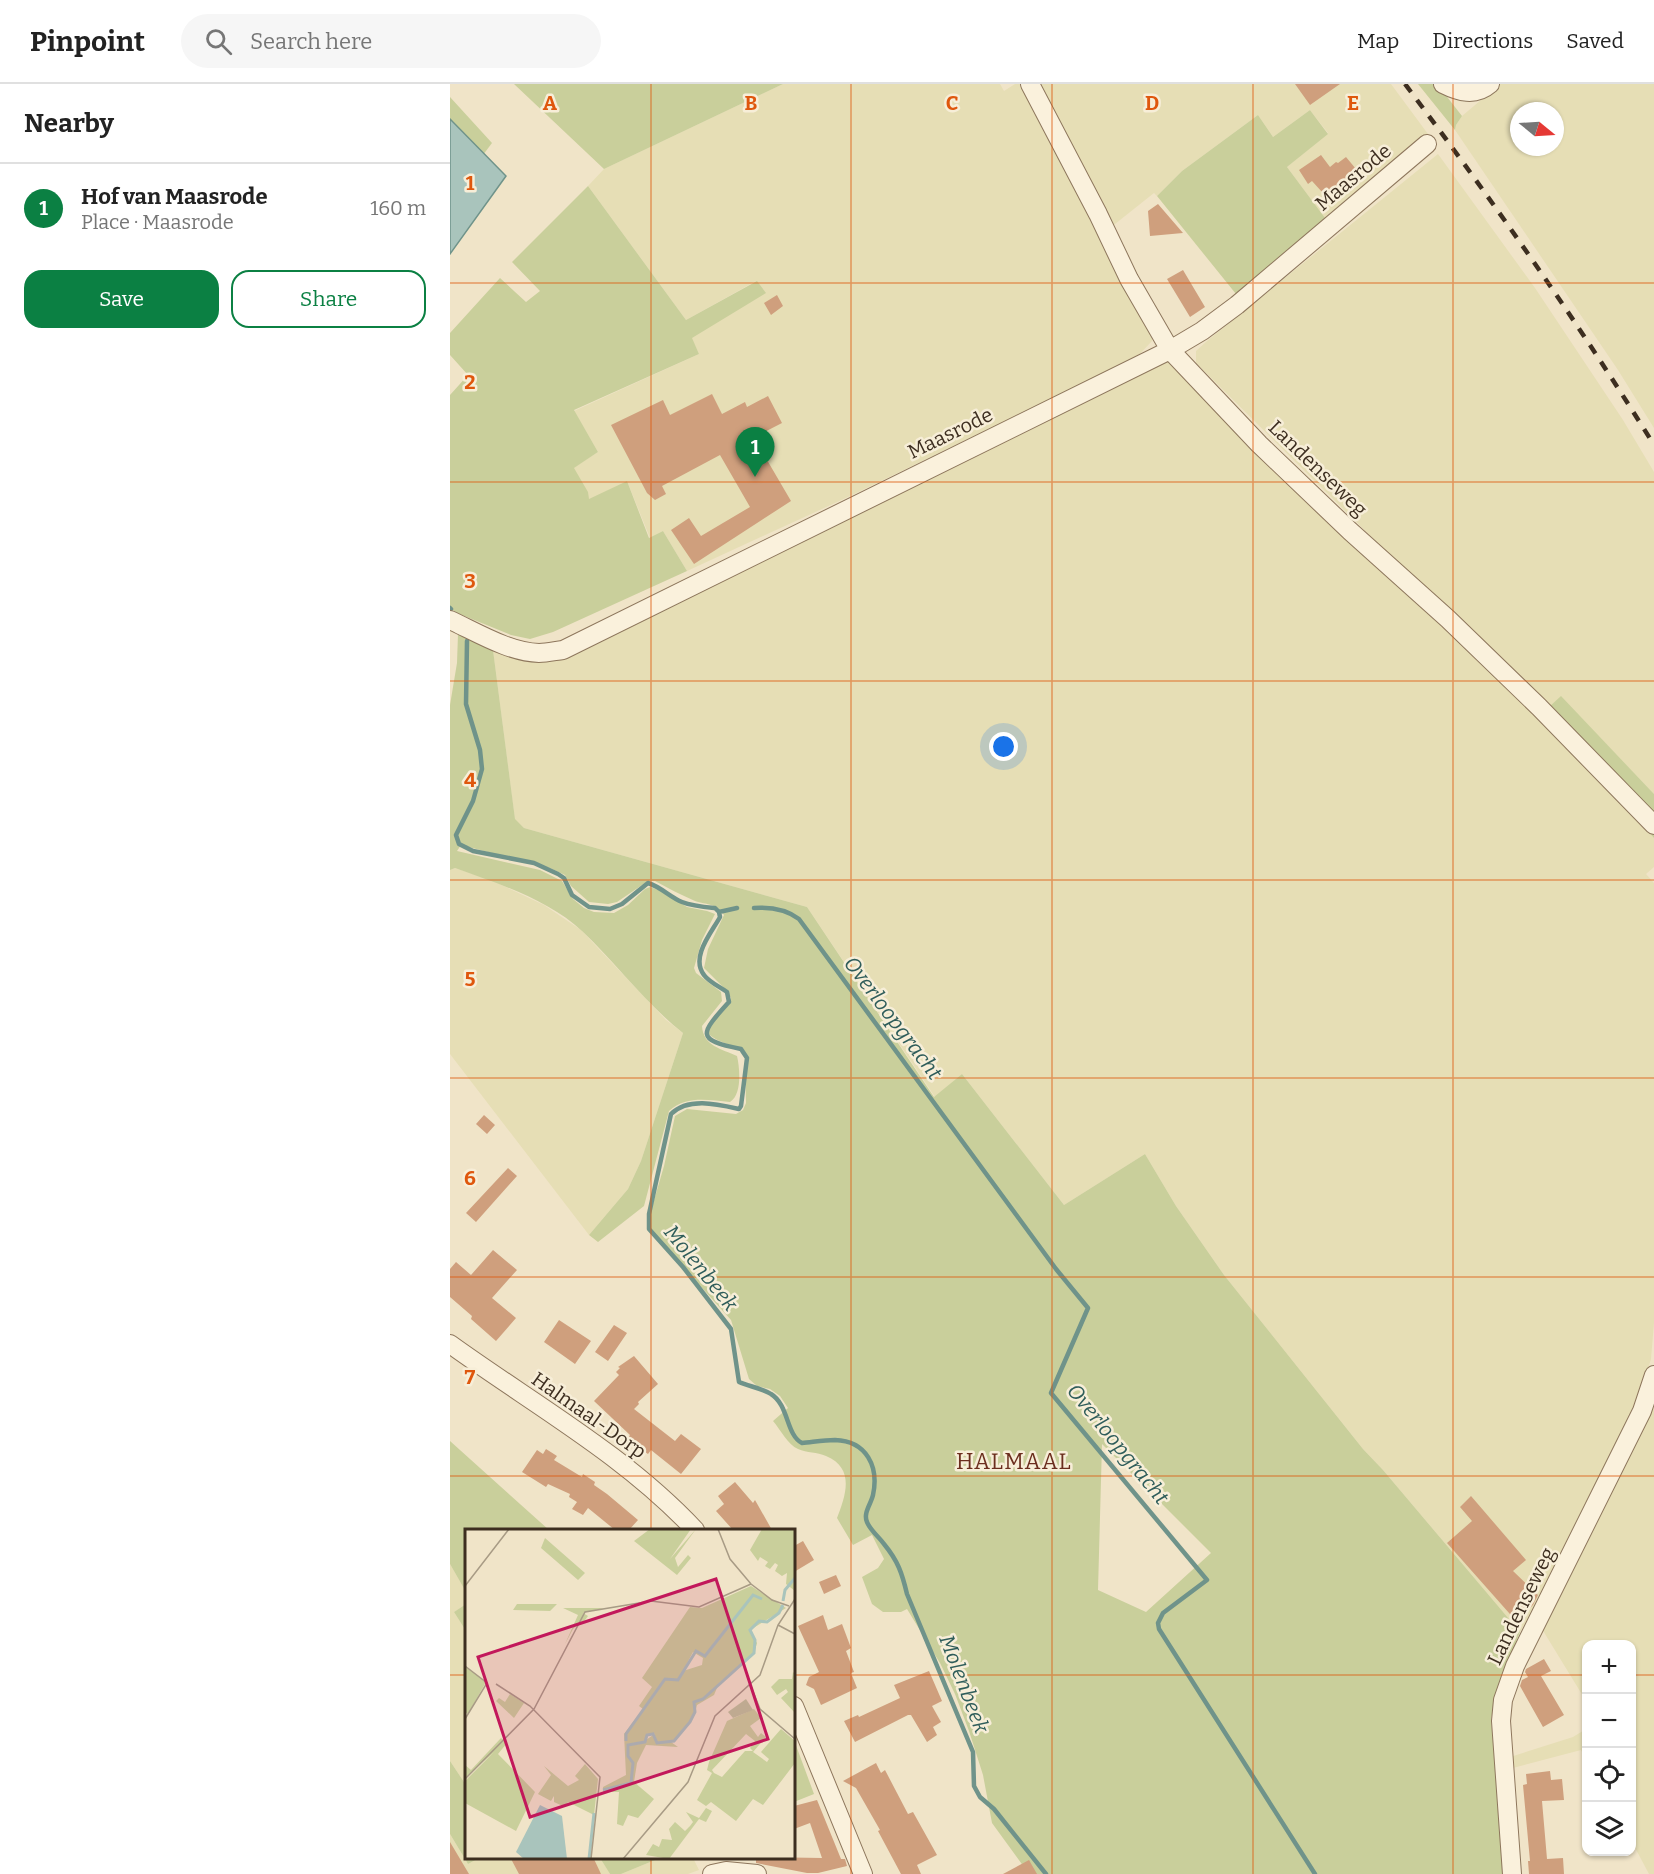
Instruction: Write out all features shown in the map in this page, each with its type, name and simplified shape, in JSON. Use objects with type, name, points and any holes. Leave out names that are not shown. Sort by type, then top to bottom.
[{"type":"street","name":"Landenseweg","points":[[1030,84],[1129,279],[1170,350],[1259,444],[1350,531],[1448,619],[1539,707],[1654,825]]},
{"type":"street","points":[[1443,84],[1468,93],[1485,88],[1490,84]]},
{"type":"street","name":"Maasrode","points":[[450,620],[526,652],[543,653],[563,650],[1170,350],[1202,331],[1237,305],[1427,144]]},
{"type":"street","name":"Halmaal-Dorp","points":[[450,1344],[625,1467],[694,1529]]},
{"type":"street","name":"Landenseweg","points":[[1512,1874],[1501,1721],[1503,1700],[1515,1666],[1642,1411],[1654,1375]]},
{"type":"street","points":[[795,1708],[862,1874]]},
{"type":"street","points":[[713,1868],[757,1874]]},
{"type":"shaded area","points":[[783,84],[1000,84],[1004,91],[1015,84],[1022,84],[1116,273],[1153,337],[1137,357],[848,497],[687,571],[663,531],[650,538],[627,481],[589,500],[573,468],[598,452],[574,411],[699,354],[691,338],[756,281],[686,320],[588,186],[604,169]]},
{"type":"shaded area","points":[[1035,84],[1391,84],[1428,134],[1328,222],[1287,167],[1328,133],[1310,110],[1273,137],[1258,115],[1182,171],[1157,196],[1154,193],[1110,228]]},
{"type":"shaded area","points":[[1500,84],[1654,84],[1654,428],[1618,370],[1455,130],[1462,116]]},
{"type":"shaded area","points":[[1438,154],[1535,288],[1623,420],[1654,472],[1654,794],[1561,697],[1549,707],[1454,619],[1196,363],[1196,351],[1207,341]]},
{"type":"shaded area","points":[[1170,360],[1354,542],[1540,719],[1654,838],[1654,867],[1646,874],[1654,883],[1654,1323],[1651,1359],[1642,1388],[1616,1447],[1548,1584],[1520,1632],[1363,1449],[1224,1275],[1176,1206],[1145,1154],[1064,1205],[962,1074],[935,1097],[807,907],[524,828],[515,820],[493,650],[523,661],[546,661],[818,525]]},
{"type":"shaded area","points":[[455,868],[491,880],[544,905],[581,930],[666,1020],[683,1033],[641,1161],[628,1189],[589,1235],[450,1054],[450,870]]},
{"type":"shaded area","points":[[1654,1401],[1654,1874],[1649,1874],[1636,1850],[1636,1640],[1582,1640],[1582,1694],[1542,1629]]},
{"type":"shaded area","points":[[450,1564],[465,1590],[465,1605],[454,1612],[465,1629],[465,1784],[450,1761]]},
{"type":"shaded area","points":[[1582,1731],[1582,1752],[1581,1750],[1513,1768],[1510,1757],[1573,1737]]},
{"type":"shaded area","points":[[450,1834],[468,1864],[477,1859],[601,1859],[610,1874],[450,1874]]},
{"type":"shaded area","points":[[658,1859],[694,1859],[699,1870],[688,1874],[621,1874]]},
{"type":"green space","points":[[514,84],[783,84],[604,169]]},
{"type":"green space","points":[[1418,84],[1437,84],[1462,116],[1455,130]]},
{"type":"green space","points":[[450,97],[492,143],[471,171],[450,162]]},
{"type":"green space","points":[[1310,110],[1328,134],[1287,167],[1328,222],[1236,294],[1157,196],[1182,171],[1258,115],[1273,137]]},
{"type":"green space","points":[[588,186],[686,320],[757,281],[766,293],[692,338],[699,354],[574,410],[598,452],[574,468],[588,492],[589,499],[627,481],[649,538],[663,531],[687,571],[553,632],[530,639],[511,635],[450,608],[450,395],[468,375],[450,355],[450,333],[500,278],[526,302],[540,291],[512,262]]},
{"type":"green space","points":[[458,634],[493,650],[515,819],[524,828],[807,907],[934,1097],[962,1074],[1064,1205],[1145,1154],[1176,1206],[1224,1275],[1363,1449],[1520,1632],[1497,1689],[1491,1719],[1505,1874],[1031,1874],[1024,1867],[992,1823],[983,1775],[969,1731],[940,1663],[907,1609],[901,1612],[883,1612],[872,1604],[862,1577],[878,1568],[884,1559],[872,1535],[853,1545],[837,1518],[846,1483],[841,1468],[826,1456],[798,1449],[788,1440],[773,1421],[788,1408],[780,1396],[770,1389],[757,1386],[749,1379],[731,1320],[649,1229],[650,1214],[675,1116],[687,1109],[736,1114],[743,1110],[746,1103],[745,1054],[707,1032],[731,998],[704,968],[708,949],[724,915],[714,906],[695,901],[655,881],[648,881],[617,902],[608,904],[589,902],[571,886],[565,875],[550,868],[461,845],[457,851],[540,870],[562,881],[573,899],[584,908],[594,912],[614,913],[650,887],[687,907],[715,914],[702,940],[694,968],[696,973],[721,992],[722,1001],[702,1026],[703,1033],[720,1049],[737,1056],[739,1074],[737,1094],[730,1102],[690,1101],[669,1111],[644,1206],[598,1242],[589,1235],[628,1189],[641,1161],[683,1033],[656,1009],[595,944],[569,920],[538,901],[505,886],[455,868],[450,870],[450,705],[457,663]],"holes":[[[1102,1444],[1211,1553],[1146,1612],[1098,1590]]]},
{"type":"green space","points":[[1561,696],[1654,794],[1654,838],[1620,802],[1549,707]]},
{"type":"green space","points":[[450,1441],[548,1529],[465,1529],[465,1590],[450,1564]]},
{"type":"green space","points":[[465,1605],[465,1629],[454,1612]]},
{"type":"green space","points":[[795,1743],[814,1794],[795,1802]]},
{"type":"green space","points":[[450,1761],[465,1784],[465,1859],[450,1834]]},
{"type":"green space","points":[[465,1859],[477,1859],[468,1864]]},
{"type":"green space","points":[[601,1859],[658,1859],[621,1874],[610,1874]]},
{"type":"water","points":[[450,119],[506,176],[450,254]]},
{"type":"building","points":[[1295,84],[1340,84],[1310,105]]},
{"type":"building","points":[[1321,155],[1330,167],[1346,157],[1361,175],[1332,203],[1312,181],[1308,184],[1299,170]]},
{"type":"building","points":[[1158,204],[1183,233],[1150,236],[1148,211]]},
{"type":"building","points":[[1183,270],[1205,307],[1190,317],[1167,279]]},
{"type":"building","points":[[777,295],[783,306],[771,315],[764,303]]},
{"type":"building","points":[[712,394],[722,414],[745,402],[747,407],[768,396],[782,423],[739,445],[752,468],[767,460],[791,501],[694,564],[671,530],[689,518],[701,536],[750,507],[720,455],[662,486],[666,494],[655,500],[647,493],[611,425],[663,400],[670,415]]},
{"type":"building","points":[[484,1115],[495,1125],[487,1134],[476,1124]]},
{"type":"building","points":[[508,1168],[517,1176],[476,1222],[466,1213]]},
{"type":"building","points":[[493,1250],[517,1270],[492,1298],[516,1318],[496,1341],[450,1297],[450,1269],[456,1262],[471,1275]]},
{"type":"building","points":[[559,1320],[591,1341],[575,1364],[544,1342]]},
{"type":"building","points":[[614,1325],[627,1333],[608,1361],[595,1352]]},
{"type":"building","points":[[634,1356],[658,1384],[638,1402],[639,1404],[634,1409],[675,1441],[681,1434],[701,1449],[681,1474],[651,1450],[648,1454],[627,1439],[630,1435],[594,1401],[619,1375],[616,1372],[620,1368],[618,1367]]},
{"type":"building","points":[[546,1449],[557,1456],[554,1460],[595,1482],[594,1485],[638,1520],[630,1529],[614,1529],[588,1508],[583,1515],[572,1509],[577,1502],[569,1497],[570,1494],[548,1484],[546,1487],[522,1472],[537,1450],[543,1454]]},
{"type":"building","points":[[735,1482],[753,1503],[755,1500],[771,1529],[732,1529],[716,1511],[724,1504],[718,1496]]},
{"type":"building","points":[[1471,1496],[1526,1560],[1513,1571],[1538,1595],[1533,1605],[1517,1622],[1447,1543],[1472,1521],[1460,1507]]},
{"type":"building","points":[[803,1541],[814,1560],[795,1571],[795,1545]]},
{"type":"building","points":[[836,1575],[841,1586],[824,1594],[819,1582]]},
{"type":"building","points":[[823,1615],[828,1630],[842,1624],[851,1648],[846,1651],[857,1688],[821,1705],[814,1689],[806,1685],[809,1677],[819,1672],[798,1626]]},
{"type":"building","points":[[1544,1659],[1551,1671],[1541,1676],[1564,1715],[1543,1727],[1520,1686],[1522,1680],[1528,1677],[1526,1669]]},
{"type":"building","points":[[929,1671],[942,1701],[932,1706],[941,1722],[933,1727],[937,1735],[927,1742],[911,1715],[908,1715],[855,1742],[844,1721],[858,1715],[859,1717],[900,1698],[894,1685]]},
{"type":"building","points":[[876,1763],[881,1773],[885,1770],[908,1814],[913,1812],[937,1855],[917,1865],[921,1874],[901,1874],[856,1788],[843,1781]]},
{"type":"building","points":[[1550,1771],[1551,1780],[1562,1779],[1564,1800],[1542,1801],[1547,1859],[1563,1858],[1564,1874],[1529,1874],[1528,1861],[1530,1861],[1523,1785],[1527,1784],[1526,1774]]},
{"type":"building","points":[[817,1800],[841,1859],[845,1859],[847,1866],[818,1873],[807,1873],[756,1863],[756,1859],[822,1858],[810,1823],[795,1829],[795,1806]]},
{"type":"building","points":[[450,1842],[469,1874],[450,1874]]},
{"type":"building","points":[[511,1859],[594,1859],[601,1874],[519,1874]]},
{"type":"building","points":[[1029,1860],[1037,1874],[1003,1874]]},
{"type":"waterway","name":"Molenbeek","points":[[467,641],[466,704],[480,750],[482,769],[473,801],[456,835],[459,844],[473,851],[534,863],[558,874],[564,878],[572,895],[589,907],[610,909],[622,904],[648,883],[682,902],[715,908],[719,912],[720,917],[704,945],[699,960],[704,975],[727,992],[729,1002],[712,1021],[707,1034],[715,1042],[741,1049],[747,1058],[741,1106],[739,1109],[712,1104],[694,1104],[686,1105],[671,1114],[649,1214],[649,1229],[683,1267],[731,1329],[739,1382],[768,1392],[777,1399],[793,1434],[802,1443],[831,1440],[846,1442],[863,1450],[868,1457],[874,1475],[874,1485],[866,1519],[899,1568],[907,1594],[973,1752],[974,1786],[980,1797],[994,1809],[1046,1874]]},
{"type":"waterway","name":"Overloopgracht","points":[[719,912],[737,908]]},
{"type":"waterway","name":"Overloopgracht","points":[[754,908],[778,910],[799,919],[1056,1269],[1088,1308],[1051,1393],[1207,1580],[1163,1613],[1158,1623],[1159,1629],[1315,1874]]},
{"type":"railway","points":[[1405,84],[1534,262],[1654,445]]},
{"type":"place","name":"Hof van Maasrode","points":[[755,477]]},
{"type":"district","name":"HALMAAL","points":[[1014,1461]]}]
